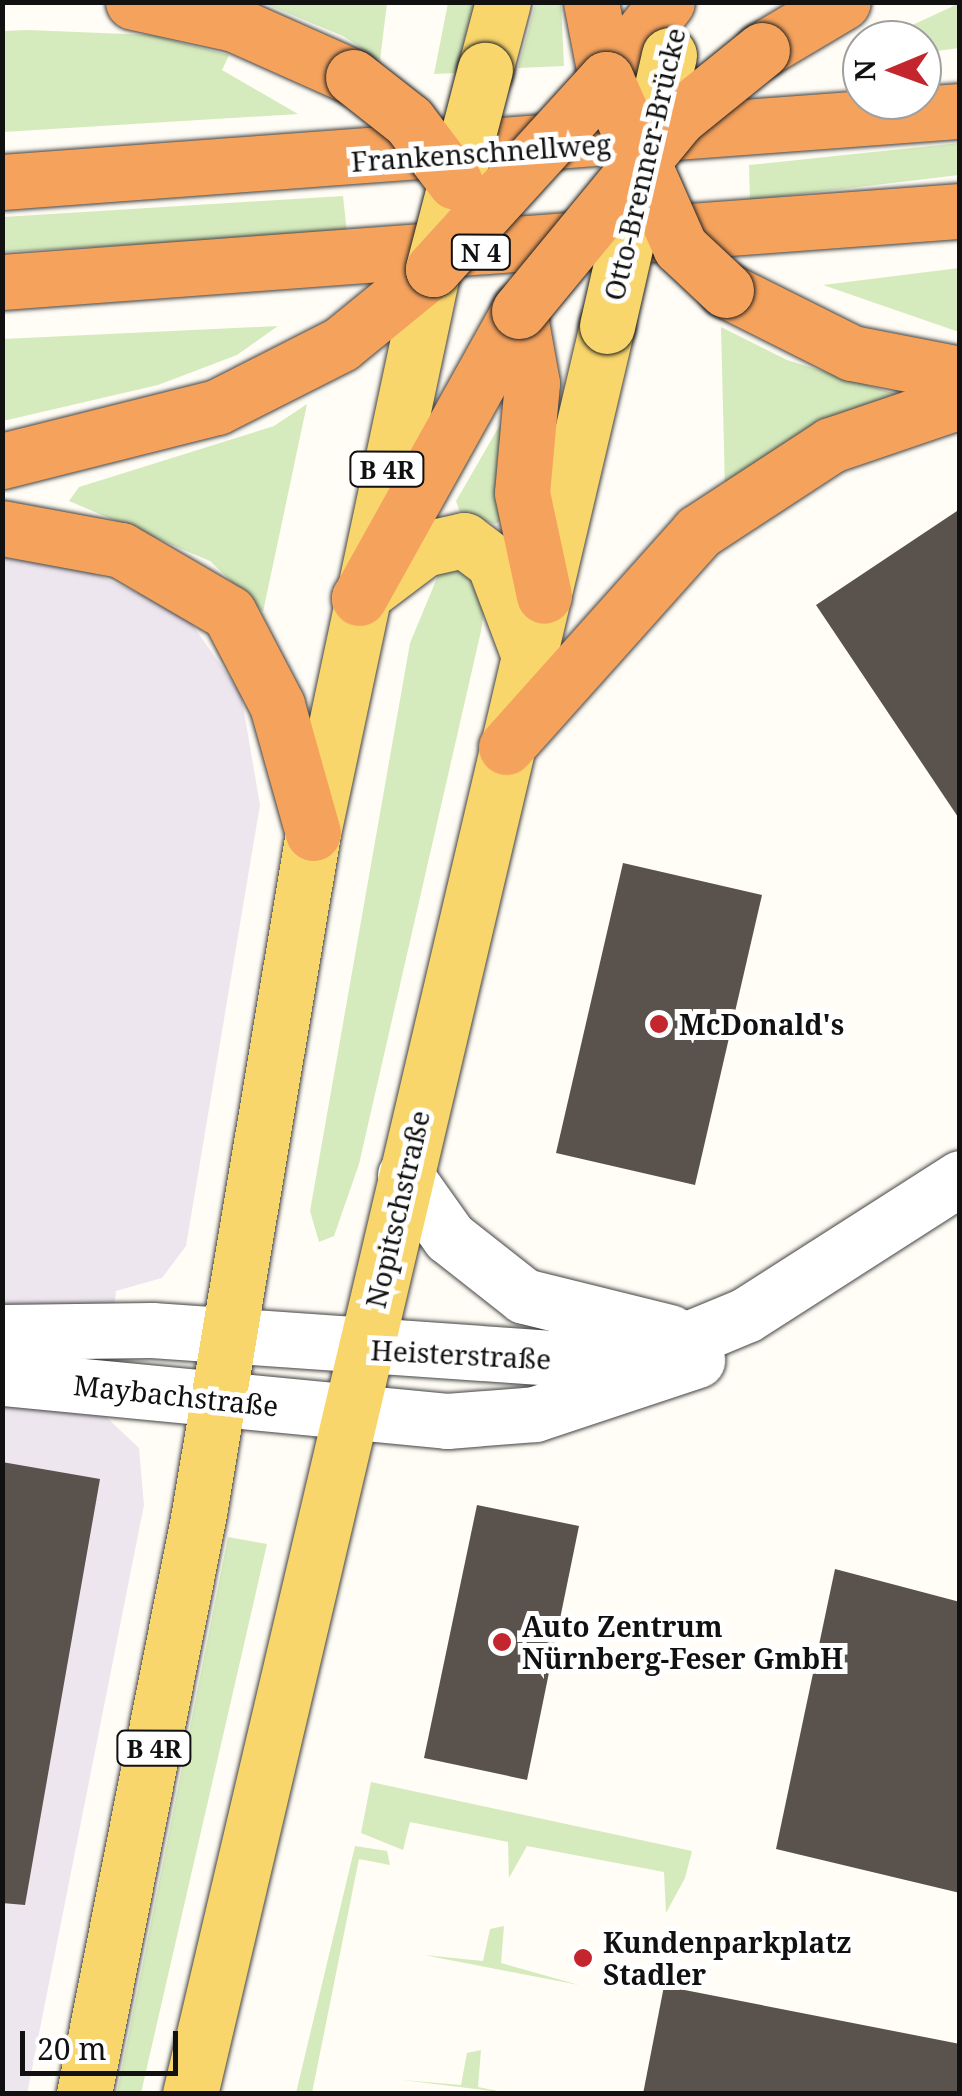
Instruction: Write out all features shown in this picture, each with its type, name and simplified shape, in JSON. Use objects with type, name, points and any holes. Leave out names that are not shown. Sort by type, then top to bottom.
[{"type":"highway","points":[[133,2],[234,24],[353,77],[409,121],[467,203],[517,325],[532,383],[522,493],[544,596]]},
{"type":"highway","points":[[591,2],[633,52],[642,166],[680,248],[756,309],[852,353],[960,374]]},
{"type":"highway","points":[[359,598],[517,325],[678,118],[762,50],[844,2]]},
{"type":"highway","points":[[2,461],[171,423],[341,344],[433,269],[467,203],[633,52]]},
{"type":"highway","name":"Frankenschnellweg","points":[[2,182],[960,111]]},
{"type":"highway","name":"N 4","points":[[2,282],[960,211]]},
{"type":"highway","points":[[506,747],[698,532],[831,445],[960,401]]},
{"type":"highway","points":[[2,528],[121,550],[229,613],[278,705],[313,833]]},
{"type":"main road","points":[[467,203],[485,70],[503,2]]},
{"type":"main road","name":"Otto-Brenner-Brücke","points":[[633,52],[681,2]]},
{"type":"main road","name":"Otto-Brenner-Brücke","points":[[607,326],[642,166]]},
{"type":"main road","name":"B 4R","points":[[84,2094],[218,1400],[313,833],[359,598],[433,269]]},
{"type":"main road","name":"Nopitschstraße","points":[[190,2094],[607,326]]},
{"type":"main road","points":[[359,598],[424,550],[464,540],[494,562],[529,656]]},
{"type":"street","name":"Heisterstraße","points":[[404,1176],[449,1237],[524,1296],[693,1337]]},
{"type":"street","name":"Heisterstraße","points":[[349,1413],[447,1421],[535,1414],[687,1369],[746,1316],[960,1178]]},
{"type":"street","name":"Heisterstraße","points":[[228,1335],[364,1349],[580,1360],[693,1337],[746,1316]]},
{"type":"street","name":"Maybachstraße","points":[[2,1332],[228,1335]]},
{"type":"street","name":"Maybachstraße","points":[[2,1378],[349,1413]]},
{"type":"shaded area","points":[[2,557],[83,569],[184,613],[241,694],[260,805],[186,1246],[162,1278],[116,1291],[102,1413],[139,1448],[144,1505],[27,2094],[2,2093]]},
{"type":"green space","points":[[536,2],[561,3],[564,66],[518,68]]},
{"type":"green space","points":[[263,3],[387,3],[380,60],[343,36]]},
{"type":"green space","points":[[448,3],[476,3],[455,73],[434,74]]},
{"type":"green space","points":[[960,3],[959,48],[942,50],[942,20],[923,20]]},
{"type":"green space","points":[[3,31],[151,35],[229,55],[222,70],[298,114],[3,132]]},
{"type":"green space","points":[[959,143],[959,175],[750,200],[749,165]]},
{"type":"green space","points":[[343,196],[347,233],[3,252],[3,217]]},
{"type":"green space","points":[[959,268],[959,332],[823,285]]},
{"type":"green space","points":[[278,326],[237,355],[158,385],[3,421],[3,339]]},
{"type":"green space","points":[[721,327],[787,360],[912,399],[725,490]]},
{"type":"green space","points":[[307,404],[263,612],[210,561],[69,501],[79,487],[274,426]]},
{"type":"green space","points":[[504,418],[503,519],[495,524],[460,512],[456,501]]},
{"type":"green space","points":[[442,566],[468,566],[485,605],[481,631],[359,1164],[334,1236],[319,1242],[310,1211],[410,643]]},
{"type":"green space","points":[[228,1537],[267,1544],[141,2093],[117,2093]]},
{"type":"green space","points":[[371,1782],[692,1851],[685,1878],[666,1913],[664,1872],[527,1846],[509,1878],[508,1842],[410,1822],[403,1850],[361,1833]]},
{"type":"green space","points":[[355,1846],[387,1851],[390,1865],[359,1859],[312,2093],[296,2093]]},
{"type":"green space","points":[[504,1926],[501,1963],[579,1985],[424,1955],[483,1961],[490,1929]]},
{"type":"green space","points":[[481,2050],[478,2087],[508,2093],[402,2080],[461,2085],[467,2053]]},
{"type":"building","points":[[960,509],[960,820],[816,605]]},
{"type":"building","name":"McDonald's","points":[[623,863],[762,895],[695,1185],[556,1153]]},
{"type":"building","points":[[2,1462],[100,1479],[25,1905],[2,1903]]},
{"type":"building","name":"Auto Zentrum Nürnberg-Feser GmbH","points":[[477,1505],[579,1526],[527,1780],[424,1758]]},
{"type":"building","points":[[835,1569],[960,1602],[960,1893],[776,1849]]},
{"type":"building","points":[[664,1986],[960,2044],[960,2094],[643,2094]]},
{"type":"place","name":"McDonald's","points":[[659,1024]]},
{"type":"place","name":"Auto Zentrum Nürnberg-Feser GmbH","points":[[502,1642]]},
{"type":"place","name":"Kundenparkplatz Stadler","points":[[583,1958]]}]
